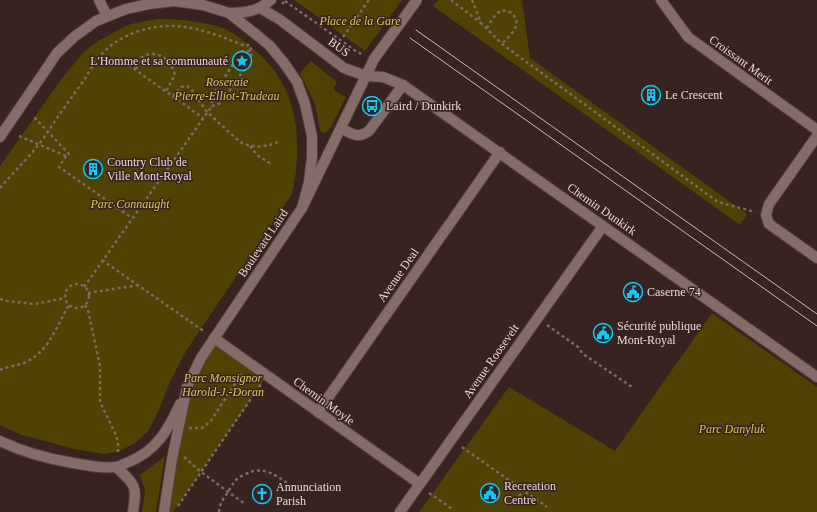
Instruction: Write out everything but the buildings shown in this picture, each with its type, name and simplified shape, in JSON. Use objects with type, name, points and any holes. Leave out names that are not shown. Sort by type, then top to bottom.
[{"type":"street","points":[[99,0],[107,16]]},
{"type":"street","points":[[0,137],[57,53],[74,37],[96,21],[107,16],[149,4],[174,1],[203,5],[229,13],[248,13],[260,8],[271,0]]},
{"type":"street","name":"Boulevard Laird","points":[[164,512],[174,449],[188,387],[200,358],[302,208],[342,128],[374,59],[417,0]]},
{"type":"street","name":"Croissant Merit","points":[[661,0],[688,37],[817,130]]},
{"type":"street","name":"BUS","points":[[260,8],[279,19],[344,68],[366,76]]},
{"type":"street","points":[[229,13],[270,46],[284,62],[297,82],[306,104],[312,136],[312,157],[309,182],[302,208]]},
{"type":"street","name":"Chemin Dunkirk","points":[[366,76],[383,77],[403,85],[817,377]]},
{"type":"street","points":[[342,128],[357,136],[362,136],[369,131],[403,85]]},
{"type":"street","points":[[816,141],[769,204],[766,215],[770,224],[817,258]]},
{"type":"street","name":"Avenue Deal","points":[[318,412],[500,152]]},
{"type":"street","name":"Avenue Roosevelt","points":[[400,512],[603,226]]},
{"type":"street","name":"Chemin Moyle","points":[[214,338],[420,484]]},
{"type":"street","points":[[0,441],[12,447],[51,460],[94,466],[116,467],[140,457],[156,443],[169,428],[188,387]]},
{"type":"street","points":[[116,467],[134,485],[136,494],[133,512]]},
{"type":"path","points":[[343,37],[369,0]]},
{"type":"path","points":[[451,0],[481,23],[502,44],[718,202],[766,215]]},
{"type":"path","points":[[472,0],[481,23]]},
{"type":"path","points":[[285,1],[357,52]]},
{"type":"path","points":[[486,28],[501,11],[507,11],[512,14],[517,22],[516,27],[502,44]]},
{"type":"path","points":[[0,188],[39,144],[101,54],[128,35],[146,28],[175,25],[192,27],[245,46],[252,44]]},
{"type":"path","points":[[84,287],[207,112],[212,106],[221,103],[252,58],[250,51],[242,52],[212,96],[212,106]]},
{"type":"path","points":[[136,70],[142,57],[148,54],[158,55],[167,59],[175,75],[166,91]]},
{"type":"path","points":[[119,58],[203,118]]},
{"type":"path","points":[[173,96],[181,87],[187,86],[191,89],[207,112],[240,142],[250,146],[266,147],[281,141]]},
{"type":"path","points":[[33,116],[68,154],[59,167],[132,218]]},
{"type":"path","points":[[19,136],[66,156]]},
{"type":"path","points":[[250,146],[254,152],[270,164]]},
{"type":"path","points":[[102,260],[214,338]]},
{"type":"path","points":[[76,284],[84,287],[88,293],[88,300],[85,305],[80,308],[68,305],[64,294],[69,287],[76,284]]},
{"type":"path","points":[[88,293],[139,285]]},
{"type":"path","points":[[0,299],[35,304],[65,298]]},
{"type":"path","points":[[0,370],[23,364],[38,355],[46,346],[68,305]]},
{"type":"path","points":[[85,305],[88,310],[100,366],[100,402],[116,435],[118,455]]},
{"type":"path","points":[[537,318],[578,347],[583,354],[632,387]]},
{"type":"path","points":[[179,428],[202,428],[206,426],[249,363]]},
{"type":"path","points":[[177,506],[202,472],[267,376]]},
{"type":"path","points":[[462,447],[546,507]]},
{"type":"path","points":[[174,449],[245,504]]},
{"type":"path","points":[[219,512],[219,507],[223,498],[236,480],[244,474],[256,470],[264,470],[290,485]]},
{"type":"path","points":[[519,496],[523,491]]},
{"type":"path","points":[[429,493],[454,510]]},
{"type":"green space","name":"Place de la Gare","points":[[294,0],[402,0],[365,51]]},
{"type":"green space","points":[[439,0],[522,0],[530,58],[747,214],[740,225],[433,6]]},
{"type":"green space","name":"Parc Connaught","points":[[157,19],[190,21],[223,28],[241,39],[267,61],[279,77],[288,95],[294,113],[297,133],[296,173],[292,194],[186,351],[170,382],[149,430],[135,443],[118,452],[104,454],[74,449],[22,435],[0,425],[0,166],[65,74],[85,51],[98,41],[131,24]]},
{"type":"green space","points":[[311,61],[337,82],[334,88],[335,91],[346,97],[331,127],[325,133],[320,130],[315,104],[300,73]]},
{"type":"green space","name":"Parc Danyluk","points":[[712,313],[817,387],[817,512],[419,512],[509,387],[615,451]]},
{"type":"green space","name":"Parc Monsignor Harold-J.-Doran","points":[[214,338],[267,376],[173,512],[164,512],[187,387]]},
{"type":"green space","points":[[165,456],[156,512],[142,512],[145,491],[140,475]]},
{"type":"tram line","points":[[416,30],[817,314]]},
{"type":"tram line","points":[[410,38],[817,326]]},
{"type":"place","name":"L'Homme et sa communauté","points":[[242,61]]},
{"type":"place","name":"Le Crescent","points":[[651,95]]},
{"type":"place","name":"Laird / Dunkirk","points":[[372,106]]},
{"type":"place","name":"Country Club de Ville Mont-Royal","points":[[93,169]]},
{"type":"place","name":"Caserne 74","points":[[633,292]]},
{"type":"place","name":"Sécurité publique Mont-Royal","points":[[603,333]]},
{"type":"place","name":"Recreation Centre","points":[[490,493]]},
{"type":"place","name":"Annunciation Parish","points":[[262,494]]},
{"type":"park label","name":"Roseraie Pierre-Elliot-Trudeau","points":[[227,89]]}]
